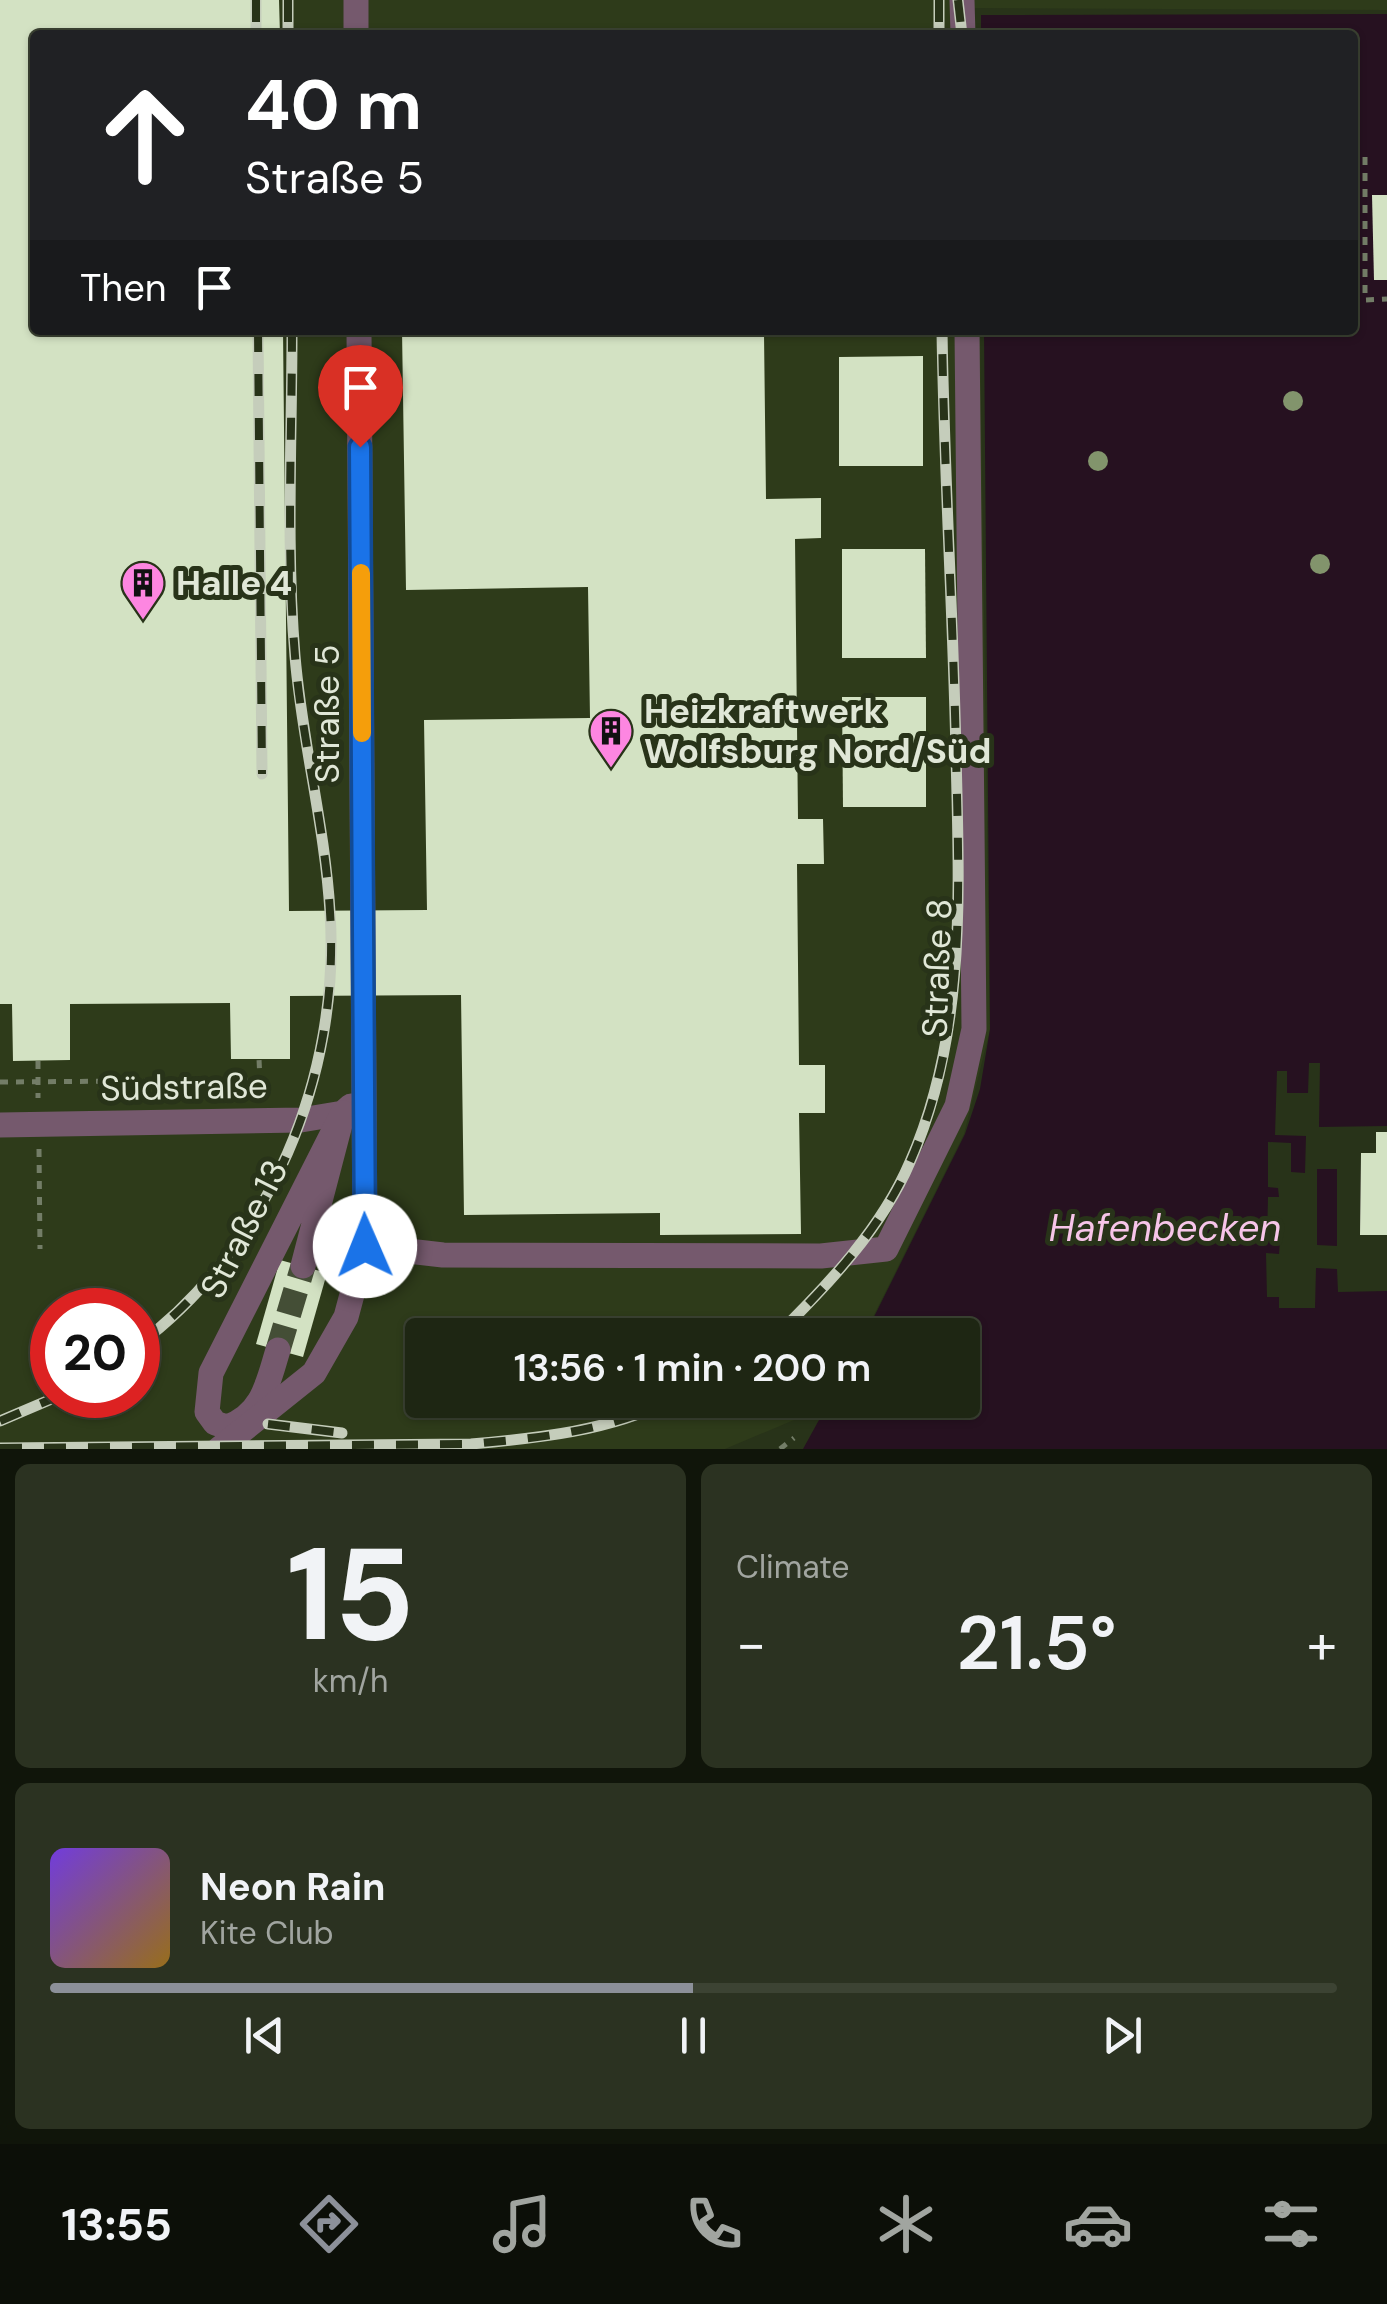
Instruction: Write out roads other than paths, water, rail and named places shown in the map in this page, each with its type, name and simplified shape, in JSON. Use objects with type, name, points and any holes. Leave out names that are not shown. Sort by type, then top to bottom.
[{"type":"street","points":[[356,0],[356,30]]},
{"type":"street","points":[[962,0],[963,30]]},
{"type":"street","name":"Straße 5","points":[[353,1105],[359,335]]},
{"type":"street","name":"Straße 8","points":[[365,1246],[463,1255],[821,1256],[886,1249],[957,1106],[974,1029],[967,335]]},
{"type":"street","points":[[219,1449],[314,1373],[346,1317],[365,1246],[353,1105]]},
{"type":"street","name":"Südstraße","points":[[0,1125],[266,1122],[353,1105]]},
{"type":"street","name":"Straße 13","points":[[302,1266],[353,1105]]},
{"type":"street","name":"Straße 13","points":[[278,1350],[264,1395],[249,1417],[228,1427],[215,1423],[207,1412],[210,1373],[353,1105]]},
{"type":"water","name":"Hafenbecken","points":[[1387,14],[1387,1449],[803,1449],[820,1418],[980,1418],[980,1318],[873,1318],[965,1134],[980,1089],[990,1029],[984,335],[1358,335],[1358,30],[981,30],[981,15]]},
{"type":"tunnel","points":[[278,1350],[303,1266]]},
{"type":"railway","points":[[256,0],[256,30]]},
{"type":"railway","points":[[288,0],[288,30]]},
{"type":"railway","points":[[939,0],[939,30]]},
{"type":"railway","points":[[958,0],[961,30]]},
{"type":"railway","points":[[258,335],[262,774]]},
{"type":"railway","points":[[160,1326],[185,1305],[225,1259],[260,1208],[288,1153],[309,1095],[323,1035],[330,973],[330,912],[298,688],[292,615],[292,335]]},
{"type":"railway","points":[[794,1318],[852,1255],[898,1186],[928,1113],[950,1013],[956,961],[958,857],[942,335]]},
{"type":"railway","points":[[0,1421],[30,1408]]},
{"type":"railway","points":[[0,1448],[471,1444],[548,1436],[626,1418]]},
{"type":"railway","points":[[268,1424],[342,1433]]},
{"type":"place","name":"Halle 4","points":[[143,621]]},
{"type":"place","name":"Heizkraftwerk Wolfsburg Nord/Süd","points":[[611,769]]}]
